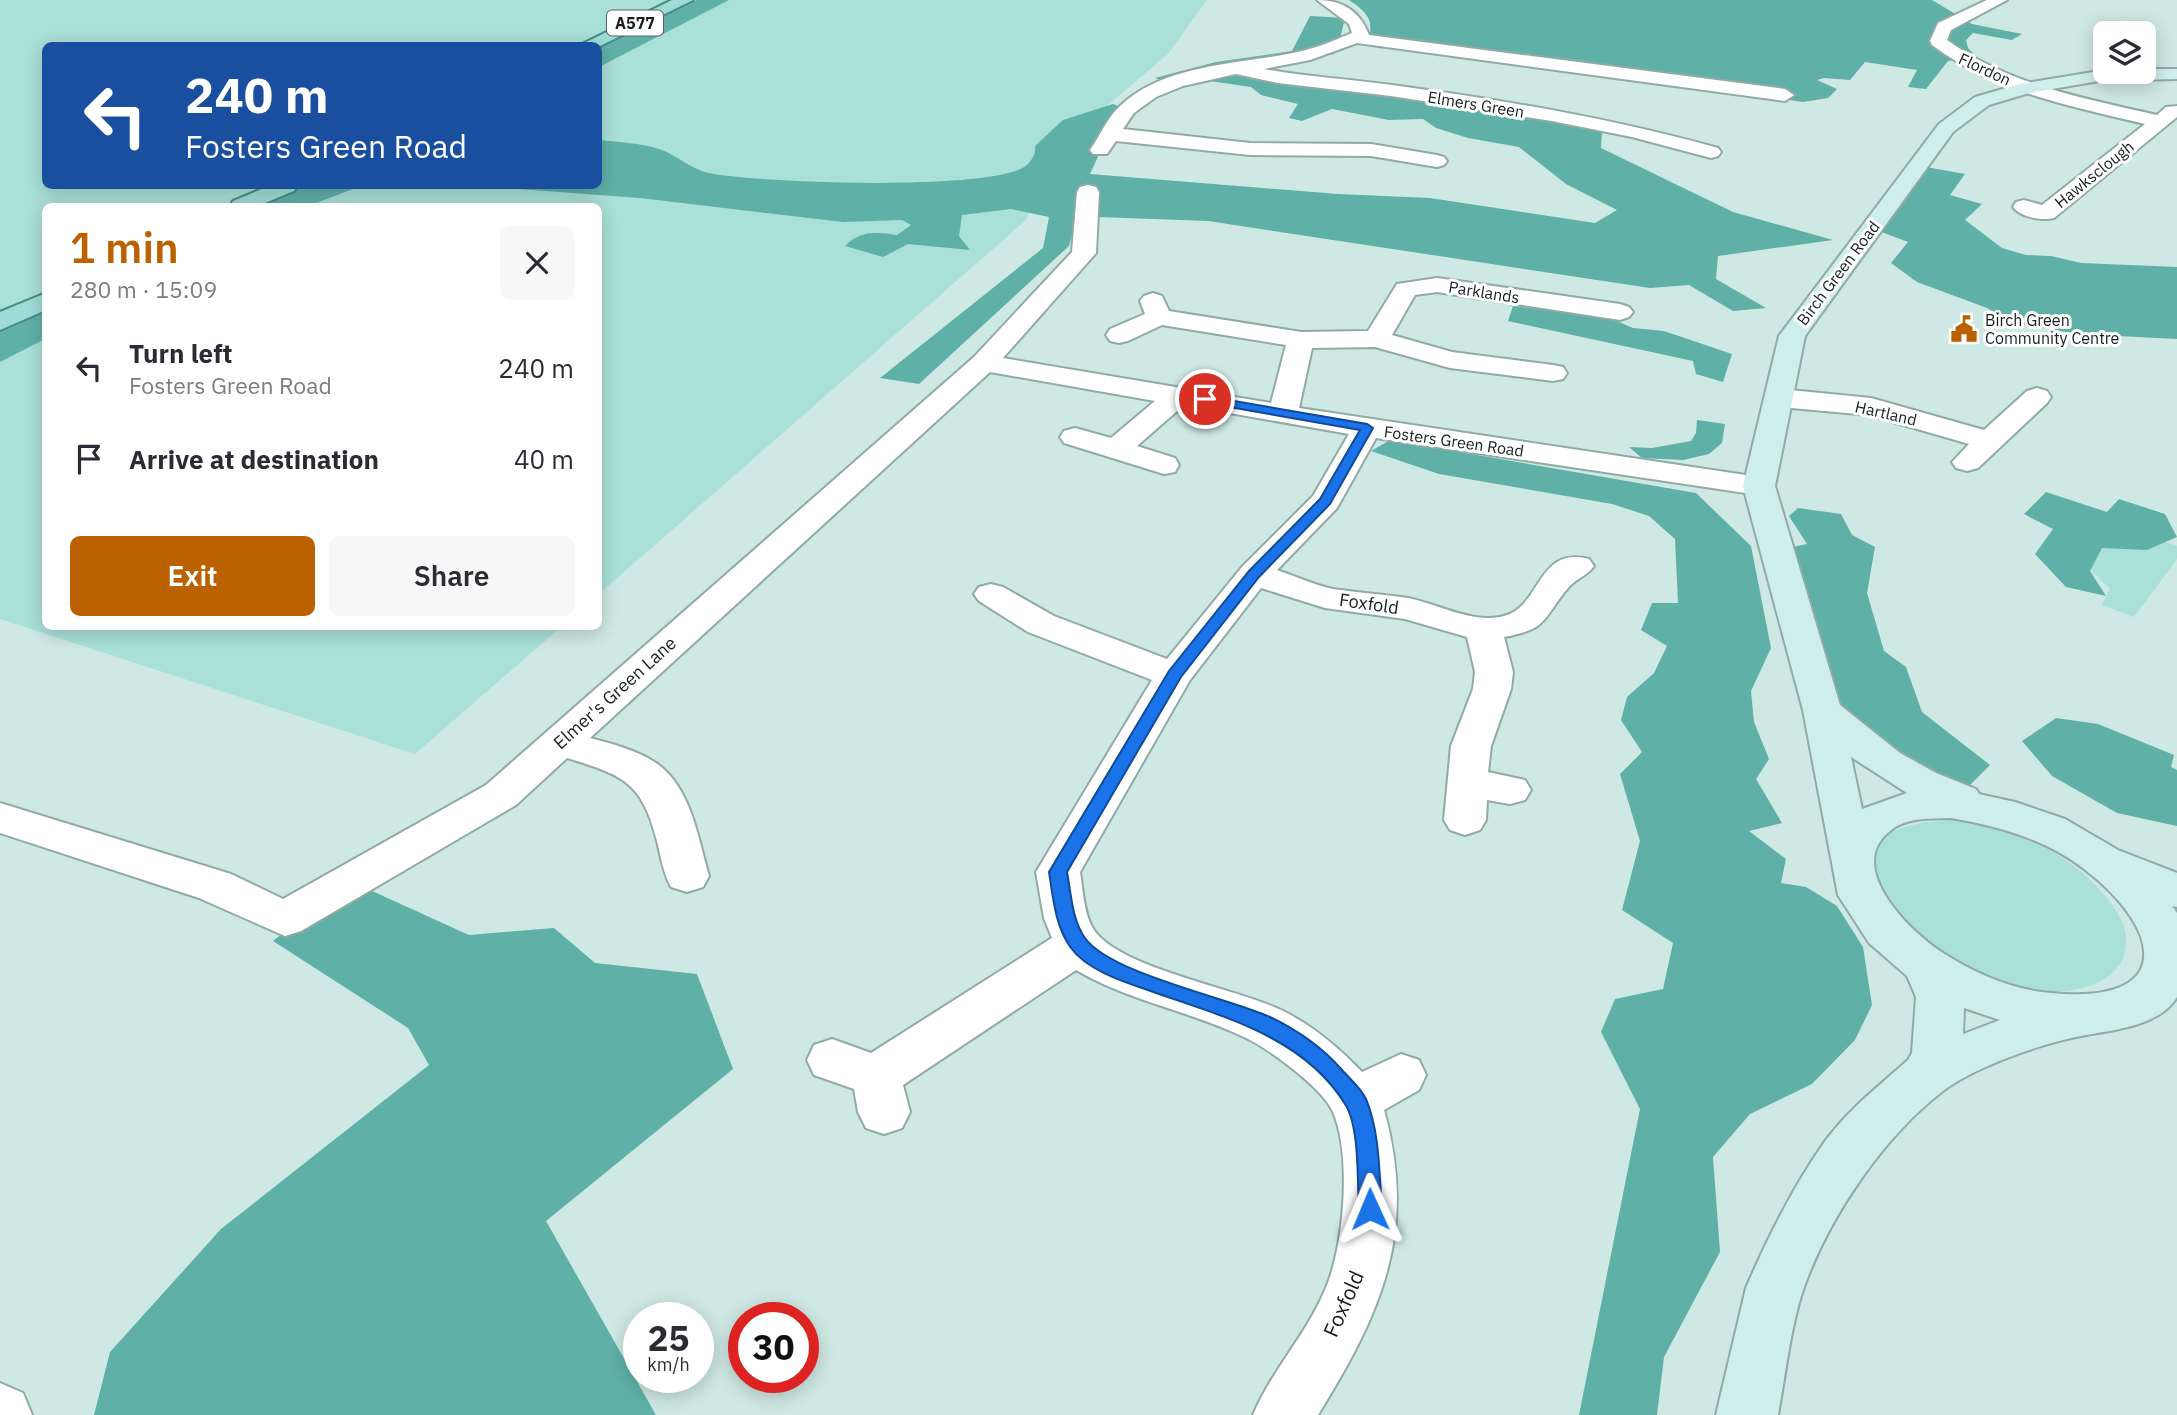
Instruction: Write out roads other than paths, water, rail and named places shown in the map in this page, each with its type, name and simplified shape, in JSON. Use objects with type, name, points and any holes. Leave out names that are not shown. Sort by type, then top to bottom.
[{"type":"main road","name":"A577","points":[[595,42],[685,0]]},
{"type":"main road","points":[[249,203],[279,189]]},
{"type":"main road","points":[[0,321],[42,302]]},
{"type":"street","points":[[1325,0],[1356,22],[1361,35],[1357,38]]},
{"type":"street","name":"Flordon","points":[[1999,0],[1944,27],[1938,41],[1954,55],[2027,88]]},
{"type":"street","points":[[1357,38],[1785,95]]},
{"type":"street","name":"Elmers Green","points":[[1357,38],[1325,52],[1185,81],[1150,93],[1126,110],[1106,142],[1250,149],[1371,150],[1437,161]]},
{"type":"street","name":"Elmers Green","points":[[1238,69],[1302,82],[1388,90],[1570,120],[1669,139],[1711,152]]},
{"type":"street","name":"Birch Green Road","points":[[1925,965],[1885,931],[1860,895],[1822,710],[1759,486],[1792,336],[1945,128],[1982,101],[2027,88],[2099,76],[2177,74]]},
{"type":"street","name":"Hawksclough","points":[[2027,88],[2159,121]]},
{"type":"street","name":"Hawksclough","points":[[2024,207],[2046,213],[2159,121],[2174,102]]},
{"type":"street","name":"Elmer's Green Lane","points":[[0,818],[215,886],[285,919],[501,794],[984,363],[1084,253],[1088,192]]},
{"type":"street","name":"Parklands","points":[[1376,339],[1405,289],[1437,285],[1620,312]]},
{"type":"street","points":[[1119,335],[1156,309],[1301,340],[1376,339],[1450,360],[1553,373]]},
{"type":"street","points":[[1283,412],[1301,340]]},
{"type":"street","name":"Fosters Green Road","points":[[984,363],[1367,428],[1759,486]]},
{"type":"street","points":[[1116,449],[1180,395]]},
{"type":"street","points":[[1967,462],[2037,397]]},
{"type":"street","name":"Hartland","points":[[1780,398],[1871,407],[1990,441]]},
{"type":"street","points":[[864,1083],[1079,945],[1067,920],[1058,872],[1174,675],[1254,574],[1326,501],[1367,428]]},
{"type":"street","points":[[1075,437],[1164,465]]},
{"type":"street","name":"Foxfold","points":[[1254,574],[1325,598],[1408,609],[1484,630],[1519,624],[1533,614],[1557,578],[1577,566]]},
{"type":"street","points":[[991,594],[1041,624],[1174,675]]},
{"type":"street","points":[[1484,630],[1494,671],[1492,689],[1471,746],[1466,801],[1510,790]]},
{"type":"street","points":[[1822,710],[1854,741],[1890,767],[1932,789],[2050,830],[2098,857],[2177,891]]},
{"type":"street","points":[[561,742],[636,769],[650,779],[668,810],[687,876]]},
{"type":"street","points":[[1852,862],[1859,836],[1880,817],[1911,806],[1951,804],[2000,812]]},
{"type":"street","points":[[1747,1415],[1775,1288],[1813,1209],[1846,1156],[1881,1115],[1926,1075],[1971,1052],[2011,1037],[2085,1016],[2129,1009],[2167,986],[2168,959],[2160,924],[2135,889],[2098,857]]},
{"type":"street","name":"Foxfold","points":[[1079,945],[1102,962],[1131,977],[1261,1023],[1295,1040],[1324,1065],[1378,1088],[1364,1130],[1370,1209],[1367,1244],[1357,1281],[1339,1321],[1284,1415]]},
{"type":"street","points":[[1925,965],[1976,993],[2031,1011],[2085,1016]]},
{"type":"street","points":[[1925,965],[1940,996],[1937,1054],[1926,1075]]},
{"type":"place","name":"Birch Green Community Centre","points":[[1964,329]]}]
